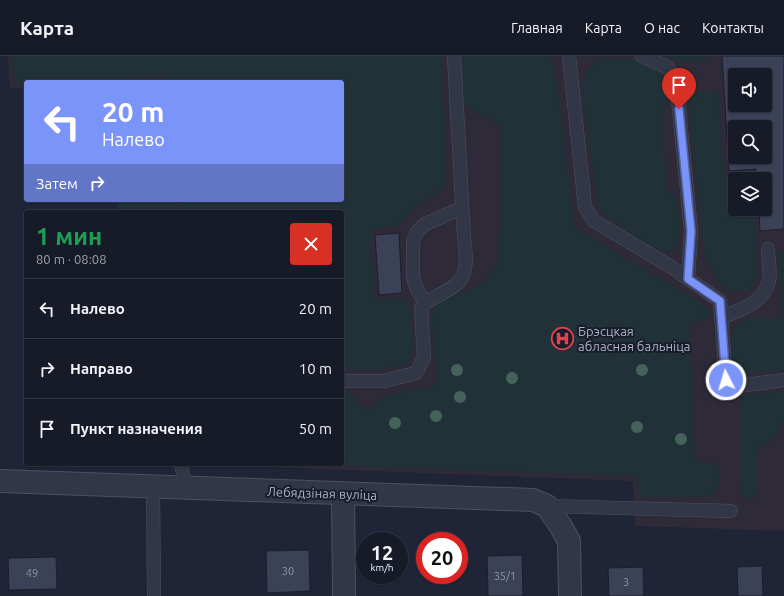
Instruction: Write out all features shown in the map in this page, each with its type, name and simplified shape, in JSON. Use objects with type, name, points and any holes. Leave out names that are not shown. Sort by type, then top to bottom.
[{"type":"street","name":"Лебядзіная вуліца","points":[[0,481],[153,488],[533,500],[547,506]]},
{"type":"street","points":[[343,494],[344,596]]},
{"type":"street","points":[[547,506],[569,541],[570,596]]},
{"type":"lane","points":[[344,381],[384,381],[416,373],[424,357],[421,308],[425,303],[460,282],[463,276],[465,265],[454,56]]},
{"type":"lane","points":[[569,56],[585,207],[594,221],[673,268],[720,301],[726,380],[738,386],[784,380]]},
{"type":"lane","points":[[642,56],[667,67],[676,79],[691,231],[688,279]]},
{"type":"lane","points":[[425,303],[417,289],[413,277],[413,241],[417,232],[425,224],[462,208]]},
{"type":"lane","points":[[721,318],[747,307],[762,297],[769,280],[768,249]]},
{"type":"lane","points":[[181,466],[186,488]]},
{"type":"lane","points":[[153,488],[154,596]]},
{"type":"lane","points":[[547,506],[731,511]]},
{"type":"shaded area","name":"Брэсцкая абласная бальніца","points":[[8,56],[784,56],[784,531],[635,526],[633,481],[242,466],[344,466],[344,210],[175,210],[174,202],[344,202],[344,80],[164,80],[163,77],[124,80],[24,80],[24,87],[10,89]]},
{"type":"shaded area","points":[[13,56],[441,56],[443,63],[446,187],[417,206],[397,226],[371,229],[374,299],[403,298],[410,303],[414,349],[406,365],[379,370],[344,370],[344,210],[179,210],[178,202],[344,202],[344,80],[168,80],[167,73],[117,80],[24,80],[24,82],[15,82]]},
{"type":"shaded area","points":[[462,56],[549,56],[553,63],[560,105],[575,228],[697,300],[707,307],[711,313],[708,318],[691,323],[689,328],[695,459],[698,462],[716,463],[720,477],[716,490],[710,497],[640,497],[637,476],[344,466],[344,391],[349,391],[364,408],[374,409],[380,400],[396,393],[431,387],[437,378],[431,315],[439,302],[485,282],[498,262],[502,127],[463,104],[460,84]]},
{"type":"shaded area","points":[[661,56],[707,56],[705,61],[683,63]]},
{"type":"shaded area","points":[[602,58],[631,59],[660,71],[666,83],[667,102],[662,116],[666,188],[676,199],[681,223],[678,245],[669,252],[654,249],[620,226],[599,209],[581,86],[588,69]]},
{"type":"shaded area","points":[[164,77],[164,80],[117,80]]},
{"type":"shaded area","points":[[687,92],[718,92],[724,175],[728,175],[728,216],[755,216],[758,260],[757,278],[750,290],[730,291],[716,279],[704,253]]},
{"type":"shaded area","points":[[118,202],[174,202],[175,210],[119,210]]},
{"type":"shaded area","points":[[784,250],[784,370],[743,372],[732,362],[731,340],[735,325],[751,318],[782,318],[778,251]]},
{"type":"shaded area","points":[[784,391],[784,421],[782,422],[779,431],[774,438],[768,444],[759,447],[758,492],[754,498],[745,499],[742,495],[740,484],[740,398],[745,394]]},
{"type":"building","points":[[722,56],[784,56],[784,229],[760,231],[759,216],[772,216],[772,172],[756,172],[756,169],[729,171],[729,164],[772,164],[772,120],[728,120],[728,155]]},
{"type":"building","points":[[399,233],[402,293],[379,295],[375,235]]},
{"type":"building","points":[[309,550],[310,591],[267,593],[266,551]]},
{"type":"building","points":[[522,555],[523,596],[488,596],[487,556]]},
{"type":"building","points":[[56,557],[57,589],[9,590],[8,558]]},
{"type":"building","points":[[762,566],[763,596],[738,596],[737,567]]},
{"type":"building","points":[[643,567],[644,596],[609,596],[608,568]]},
{"type":"place","name":"Брэсцкая абласная бальніца","points":[[563,338]]},
{"type":"route","points":[[679,109],[691,231],[688,279],[720,301],[726,380]]}]
